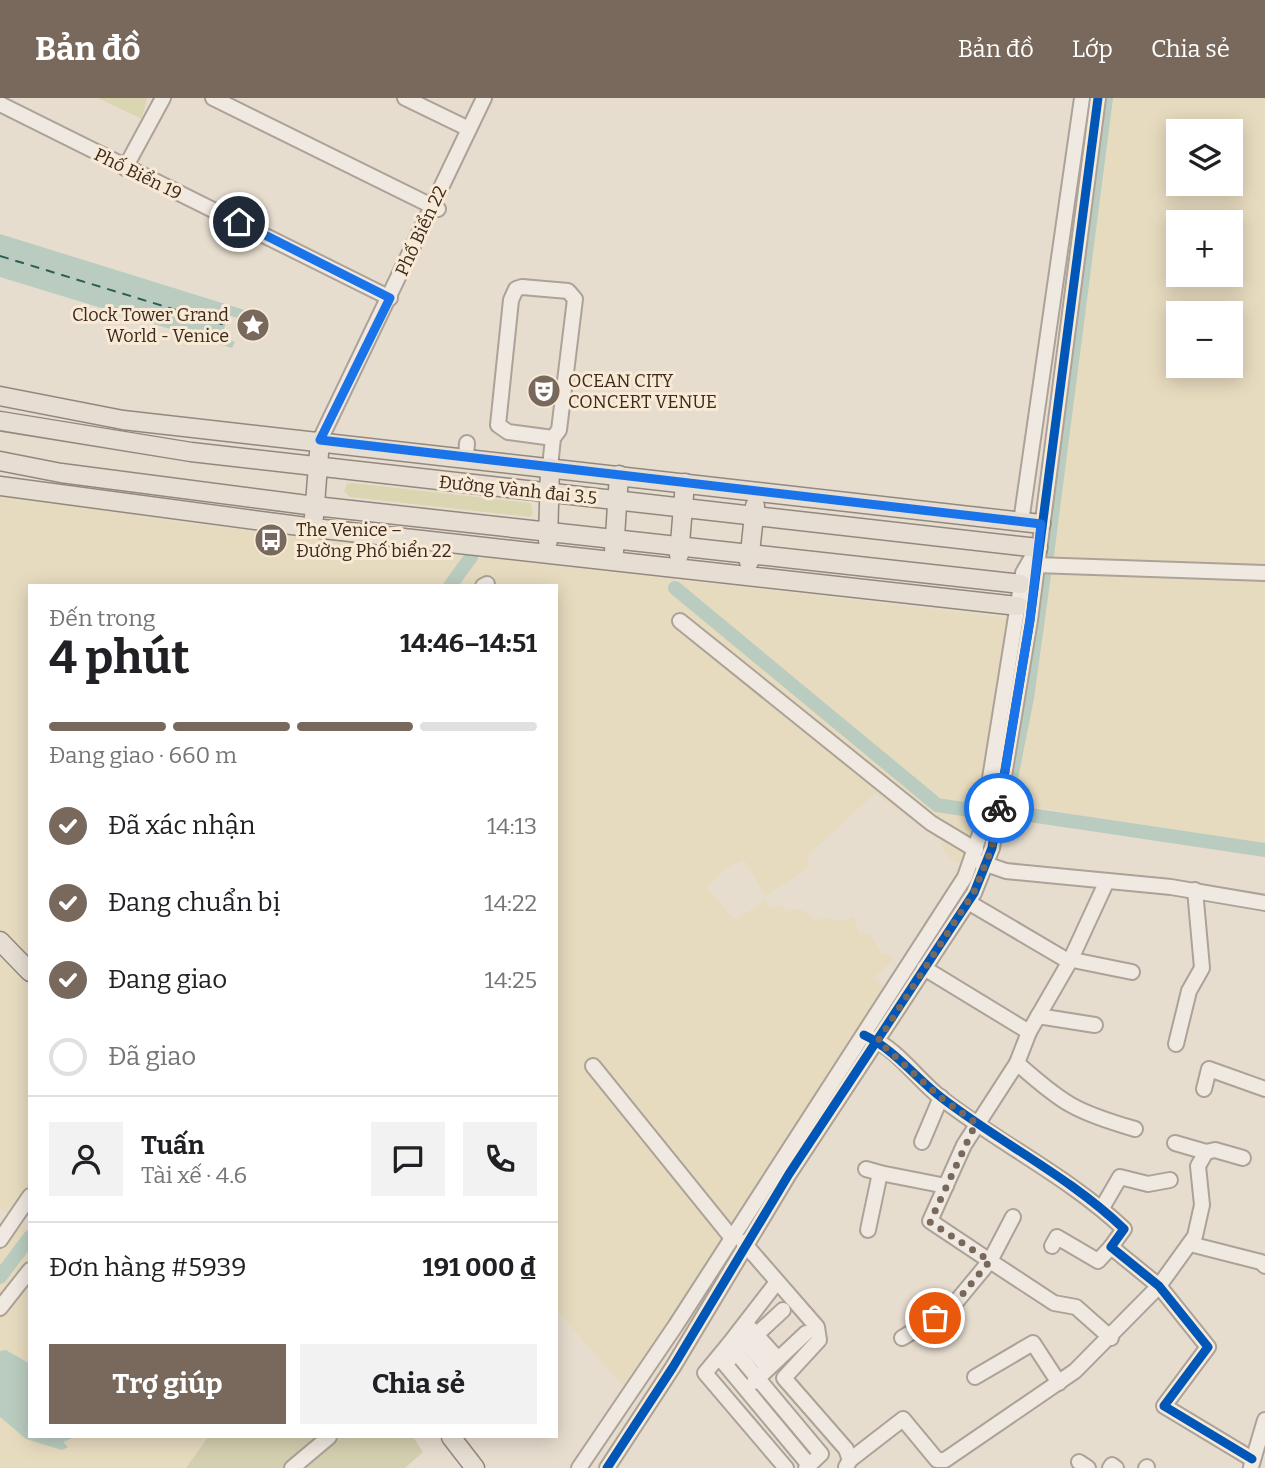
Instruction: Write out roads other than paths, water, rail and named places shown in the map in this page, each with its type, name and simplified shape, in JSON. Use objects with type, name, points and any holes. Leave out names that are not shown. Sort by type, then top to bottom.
[{"type":"main road","points":[[0,397],[123,420],[320,440],[466,450],[550,467],[1041,524]]},
{"type":"main road","name":"Đường Vành đai 3.5","points":[[0,421],[128,443],[754,517],[1037,557]]},
{"type":"main road","points":[[314,528],[320,440]]},
{"type":"main road","points":[[0,461],[61,473],[315,506],[615,540],[751,552],[1021,584]]},
{"type":"main road","points":[[548,555],[550,467]]},
{"type":"main road","points":[[613,561],[619,475]]},
{"type":"main road","points":[[678,569],[685,483]]},
{"type":"main road","points":[[0,486],[314,528],[1018,606]]},
{"type":"main road","points":[[748,576],[757,491]]},
{"type":"main road","points":[[0,941],[28,970]]},
{"type":"main road","points":[[453,1438],[475,1468]]},
{"type":"street","points":[[125,168],[163,98]]},
{"type":"street","points":[[213,98],[436,208]]},
{"type":"street","points":[[405,98],[469,130]]},
{"type":"street","name":"Phố Biển 22","points":[[320,440],[436,208],[484,98]]},
{"type":"street","points":[[1021,522],[1082,98]]},
{"type":"street","points":[[579,1468],[949,905],[978,858],[1001,799],[1037,557],[1098,98]]},
{"type":"street","name":"Phố Biển 19","points":[[0,104],[390,298]]},
{"type":"street","points":[[550,467],[554,438],[559,430],[575,299],[568,291],[522,287],[516,289],[511,300],[498,425],[508,432],[554,438]]},
{"type":"street","points":[[592,1448],[612,1466],[789,1174],[968,902],[978,858],[1021,584],[1027,563],[1037,557],[1265,573]]},
{"type":"street","points":[[680,621],[931,823],[978,858],[1006,872],[1195,890],[1265,903]]},
{"type":"street","points":[[1106,883],[1070,961],[1029,1032],[1017,1063],[976,1123],[930,1222],[1054,1303],[1076,1307],[1111,1338]]},
{"type":"street","points":[[1176,1044],[1189,991],[1202,968],[1195,890]]},
{"type":"street","points":[[968,902],[1070,961],[1132,972]]},
{"type":"street","points":[[925,968],[1029,1032]]},
{"type":"street","points":[[1038,1016],[1095,1025]]},
{"type":"street","points":[[864,1035],[878,1041],[940,1097],[1102,1208],[1124,1229],[1098,1261],[1057,1237],[1052,1246]]},
{"type":"street","points":[[1017,1063],[1061,1102],[1086,1115],[1135,1129]]},
{"type":"street","points":[[593,1066],[733,1235],[747,1247],[812,1321],[819,1340],[784,1378],[774,1396],[743,1419]]},
{"type":"street","points":[[1204,1089],[1209,1069],[1265,1089]]},
{"type":"street","points":[[922,1142],[940,1097]]},
{"type":"street","points":[[1175,1143],[1206,1152],[1214,1150],[1243,1158]]},
{"type":"street","points":[[848,1464],[903,1419],[937,1460],[945,1460],[1059,1383],[1111,1338],[1159,1286],[1190,1244],[1199,1225],[1202,1205],[1197,1176],[1206,1152]]},
{"type":"street","points":[[868,1230],[873,1171],[946,1186]]},
{"type":"street","points":[[1102,1208],[1120,1177],[1148,1184],[1170,1180]]},
{"type":"street","points":[[0,1240],[28,1199]]},
{"type":"street","points":[[902,1338],[951,1308],[990,1261],[1013,1217]]},
{"type":"street","points":[[1190,1244],[1264,1259]]},
{"type":"street","points":[[1111,1248],[1159,1286],[1208,1347],[1164,1406],[1252,1464],[1265,1420]]},
{"type":"street","points":[[0,1308],[28,1273]]},
{"type":"street","points":[[777,1282],[742,1338],[722,1361],[705,1373],[706,1383],[783,1464],[794,1447],[807,1436]]},
{"type":"street","points":[[742,1338],[783,1310]]},
{"type":"street","points":[[727,1407],[806,1332]]},
{"type":"street","points":[[722,1361],[794,1447],[807,1467],[821,1454],[774,1396],[768,1368],[742,1338]]},
{"type":"street","points":[[742,1338],[768,1368]]},
{"type":"street","points":[[975,1377],[1033,1343],[1059,1383]]},
{"type":"street","points":[[784,1378],[846,1449],[848,1464]]},
{"type":"street","points":[[763,1441],[791,1417]]},
{"type":"street","points":[[292,1468],[329,1438]]},
{"type":"street","points":[[1110,1468],[1112,1465],[1116,1468]]},
{"type":"waterway","points":[[1047,555],[1106,98]]},
{"type":"waterway","points":[[451,584],[471,557]]},
{"type":"waterway","points":[[1007,798],[1027,698],[1044,575]]},
{"type":"waterway","points":[[675,588],[937,805],[976,811]]},
{"type":"waterway","points":[[1016,813],[1265,850]]},
{"type":"waterway","points":[[0,1277],[28,1240]]},
{"type":"place","name":"Clock Tower Grand World - Venice","points":[[253,325]]},
{"type":"place","name":"OCEAN CITY CONCERT VENUE","points":[[544,391]]},
{"type":"place","name":"The Venice – Đường Phố biển 22","points":[[271,540]]}]
